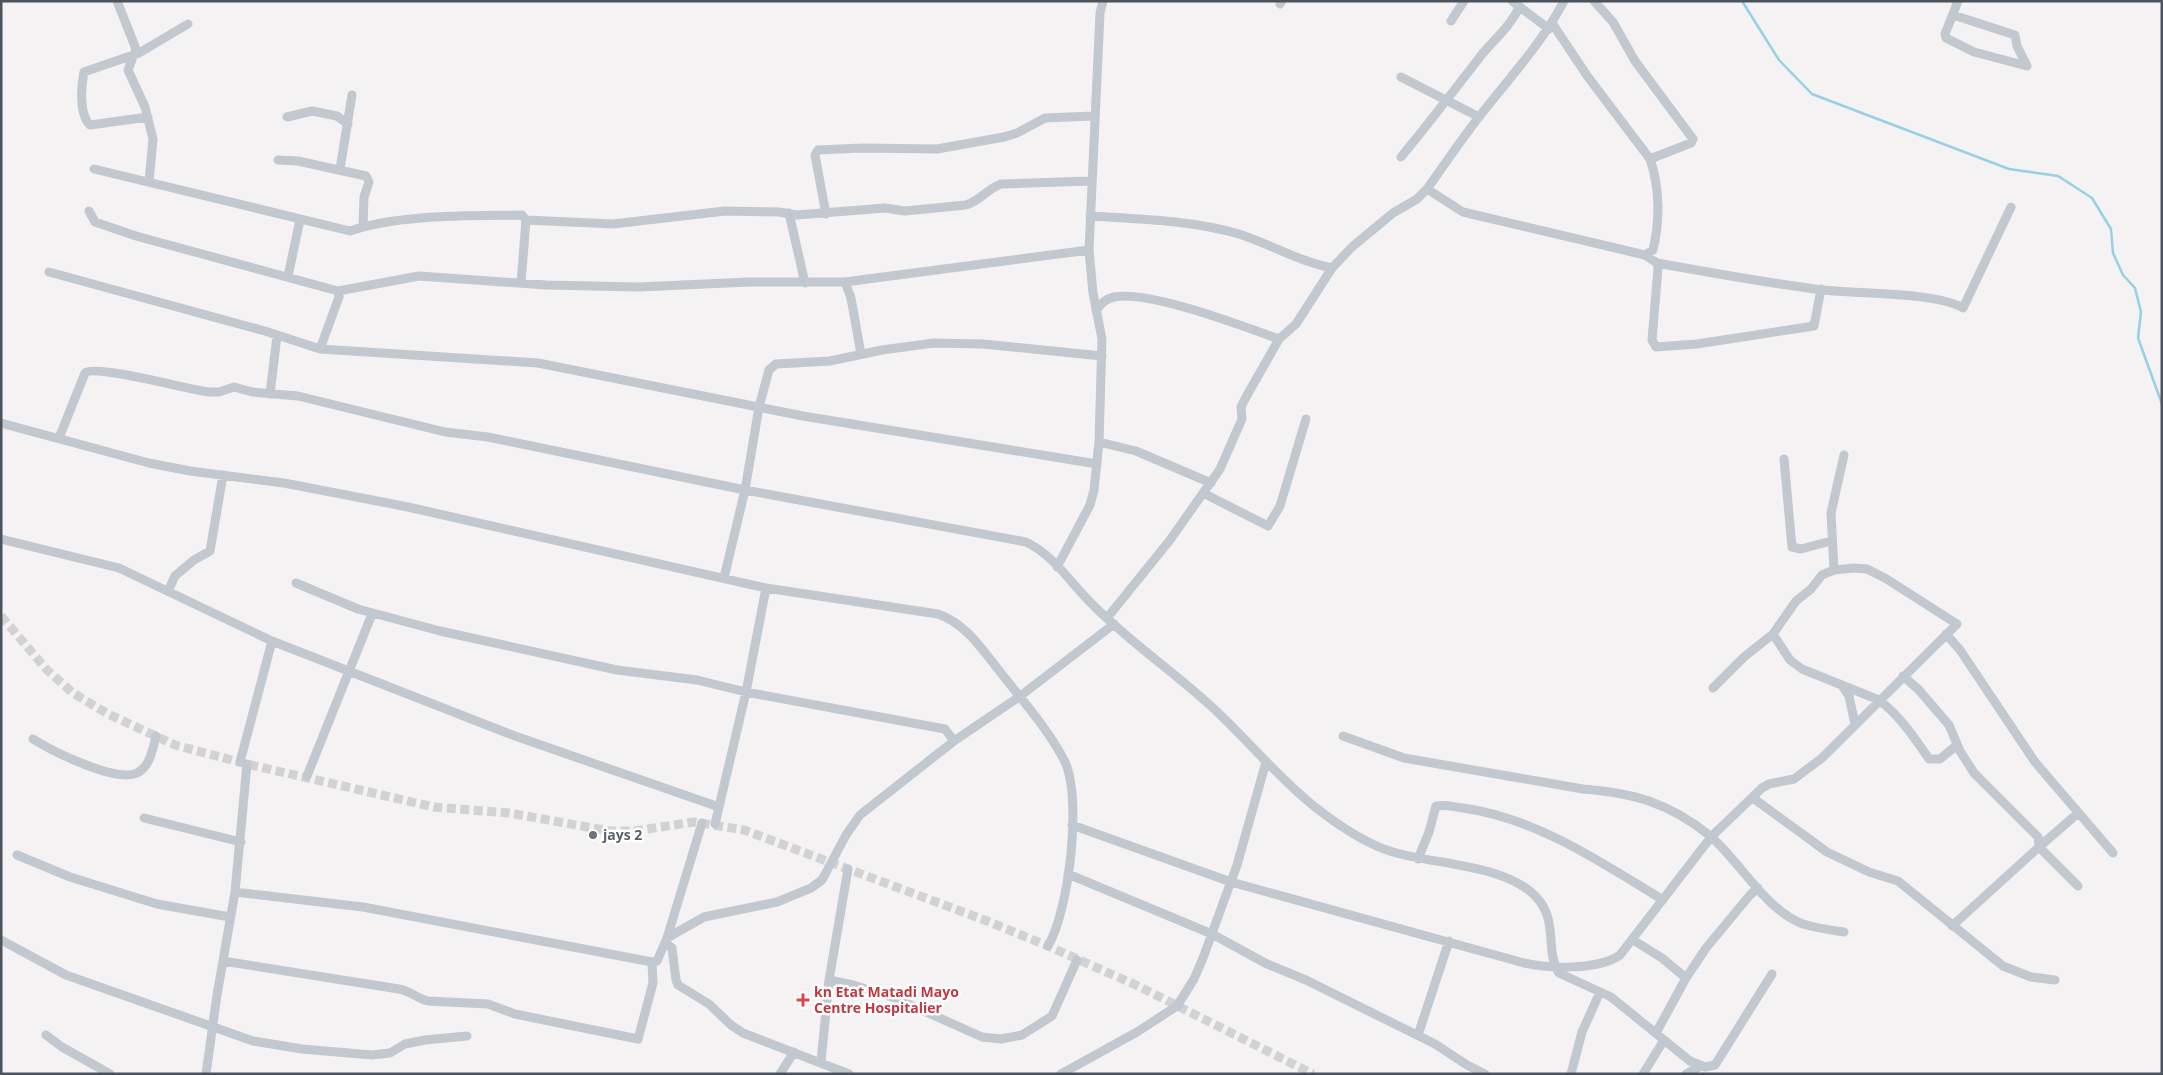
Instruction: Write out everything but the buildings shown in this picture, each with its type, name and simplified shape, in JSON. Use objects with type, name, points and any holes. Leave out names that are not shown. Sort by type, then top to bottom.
[{"type":"street","points":[[117,1],[135,46],[128,70],[148,117],[153,139],[149,182]]},
{"type":"street","points":[[1057,568],[1090,505],[1099,442],[1102,356],[1089,250],[1090,181],[1100,13],[1103,1]]},
{"type":"street","points":[[1451,21],[1464,1]]},
{"type":"street","points":[[666,940],[704,917],[777,902],[811,888],[822,880],[846,835],[860,815],[954,741],[1020,697],[1110,621],[1220,469],[1242,419],[1241,407],[1279,339],[1296,324],[1332,268],[1352,247],[1373,232],[1393,213],[1417,199],[1427,188],[1479,117],[1515,76],[1550,26],[1564,1]]},
{"type":"street","points":[[1594,1],[1613,22],[1635,61],[1693,139],[1691,143],[1650,159]]},
{"type":"street","points":[[1953,15],[2015,35],[2018,38],[2017,46],[2027,66],[1974,52],[1949,41],[1945,34],[1958,1]]},
{"type":"street","points":[[1401,157],[1448,101],[1484,52],[1507,28],[1515,4],[1550,26],[1650,159],[1655,182],[1659,222],[1654,250],[1645,255]]},
{"type":"street","points":[[148,117],[92,126],[86,120],[83,95],[84,72],[133,56],[188,24]]},
{"type":"street","points":[[1402,77],[1479,117]]},
{"type":"street","points":[[340,169],[352,95]]},
{"type":"street","points":[[287,117],[312,111],[337,116],[348,124]]},
{"type":"street","points":[[826,214],[815,155],[818,150],[862,148],[937,149],[1004,137],[1044,118],[1094,116]]},
{"type":"street","points":[[278,160],[298,161],[340,169],[367,178],[363,226]]},
{"type":"street","points":[[94,169],[350,231],[363,226],[390,221],[486,216],[522,216],[526,220],[613,224],[725,211],[789,213],[797,215],[885,208],[904,211],[958,206],[974,202],[988,190],[1001,184],[1090,181]]},
{"type":"street","points":[[1427,188],[1462,212],[1645,255],[1656,262],[1736,278],[1821,290],[1930,299],[1949,302],[1963,308],[2011,207]]},
{"type":"street","points":[[89,211],[95,222],[112,228],[338,291],[419,276],[521,283],[639,287],[748,282],[844,282],[1089,250]]},
{"type":"street","points":[[789,213],[805,283]]},
{"type":"street","points":[[1090,216],[1154,220],[1213,228],[1238,234],[1316,265],[1332,268]]},
{"type":"street","points":[[288,276],[300,220]]},
{"type":"street","points":[[521,283],[526,220]]},
{"type":"street","points":[[1656,262],[1658,274],[1652,340],[1656,347],[1697,344],[1814,326],[1821,290]]},
{"type":"street","points":[[48,272],[320,349],[538,363],[759,407],[1097,464]]},
{"type":"street","points":[[844,282],[851,298],[861,354]]},
{"type":"street","points":[[320,349],[339,297],[338,291]]},
{"type":"street","points":[[1096,311],[1101,303],[1113,297],[1154,300],[1177,305],[1279,339]]},
{"type":"street","points":[[270,394],[277,336]]},
{"type":"street","points":[[724,578],[745,490],[759,407],[769,370],[776,364],[830,361],[913,344],[948,343],[983,344],[1102,356]]},
{"type":"street","points":[[59,438],[84,376],[89,370],[129,376],[203,392],[219,392],[234,387],[270,394],[298,396],[445,432],[494,438],[745,490],[1014,538],[1033,545],[1110,621],[1211,706],[1266,762],[1309,802],[1343,826],[1369,843],[1418,859],[1499,875],[1528,888],[1540,901],[1548,917],[1554,966],[1559,973],[1568,979],[1611,997],[1690,1061],[1700,1066],[1709,1066],[1717,1063],[1772,974]]},
{"type":"street","points":[[1203,493],[1268,526],[1280,506],[1306,419]]},
{"type":"street","points":[[1,423],[149,463],[284,483],[408,507],[766,588],[889,606],[947,617],[963,628],[1020,697],[1065,760],[1073,793],[1068,874],[1061,911],[1048,946]]},
{"type":"street","points":[[1099,442],[1136,451],[1211,483]]},
{"type":"street","points":[[1834,570],[1831,514],[1844,455]]},
{"type":"street","points":[[1784,458],[1792,547],[1801,549],[1831,541]]},
{"type":"street","points":[[168,591],[175,576],[194,560],[210,551],[223,475]]},
{"type":"street","points":[[1,539],[118,568],[272,641],[515,736],[719,807]]},
{"type":"street","points":[[1072,825],[1231,882],[1530,965],[1554,966],[1604,963],[1620,955],[1633,940],[1711,837],[1769,784],[1785,782],[1803,773],[1822,758],[1957,624],[1885,578],[1861,568],[1834,570],[1822,575],[1811,589],[1796,601],[1773,634],[1744,657],[1713,688]]},
{"type":"street","points":[[296,582],[372,614],[596,666],[697,680],[746,692],[944,729],[954,741]]},
{"type":"street","points":[[715,824],[746,692],[766,588]]},
{"type":"street","points":[[307,776],[372,614]]},
{"type":"street","points":[[1773,634],[1796,665],[1879,700],[1898,717],[1929,759],[1940,759],[1957,745]]},
{"type":"street","points":[[1946,634],[1960,650],[2035,762],[2113,853]]},
{"type":"street","points":[[206,1074],[235,892],[241,842],[244,763],[272,641]]},
{"type":"street","points":[[1903,676],[1918,689],[1949,725],[1957,745],[1980,780],[2038,837],[2039,847],[2078,886]]},
{"type":"street","points":[[1841,684],[1850,696],[1855,724]]},
{"type":"street","points":[[33,739],[62,756],[83,764],[128,774],[139,772],[148,762],[156,736]]},
{"type":"street","points":[[1343,736],[1404,758],[1641,797],[1684,817],[1711,837],[1785,914],[1801,923],[1844,932]]},
{"type":"street","points":[[1061,1074],[1137,1032],[1177,1006],[1194,979],[1231,882],[1248,832],[1266,762]]},
{"type":"street","points":[[1753,798],[1827,852],[1868,872],[1898,881],[2003,966],[2031,977],[2055,980]]},
{"type":"street","points":[[1418,859],[1430,832],[1436,806],[1468,809],[1509,819],[1562,841],[1663,900]]},
{"type":"street","points":[[1952,926],[2078,813]]},
{"type":"street","points":[[144,818],[241,842]]},
{"type":"street","points":[[235,892],[363,907],[652,962],[657,961],[666,940],[702,823]]},
{"type":"street","points":[[17,855],[70,877],[157,904],[230,917]]},
{"type":"street","points":[[821,1062],[829,980],[848,869]]},
{"type":"street","points":[[1068,874],[1212,934],[1267,964],[1306,980],[1418,1035],[1485,1074]]},
{"type":"street","points":[[1656,1033],[1686,978],[1706,948],[1758,888]]},
{"type":"street","points":[[1,940],[66,976],[253,1041],[302,1049],[372,1055],[390,1053],[405,1044],[467,1036]]},
{"type":"street","points":[[666,940],[672,948],[678,985],[708,1004],[731,1025],[743,1033],[849,1074]]},
{"type":"street","points":[[1633,940],[1662,958],[1686,978]]},
{"type":"street","points":[[1418,1035],[1449,941]]},
{"type":"street","points":[[223,960],[409,991],[428,1001],[488,1004],[515,1014],[638,1039],[653,983],[652,962]]},
{"type":"street","points":[[829,980],[896,998],[982,1037],[1000,1039],[1022,1034],[1052,1016],[1077,960]]},
{"type":"street","points":[[1571,1074],[1582,1032],[1600,992]]},
{"type":"street","points":[[46,1034],[62,1047],[110,1074]]},
{"type":"street","points":[[1644,1074],[1664,1040]]},
{"type":"street","points":[[780,1074],[794,1052]]},
{"type":"street","points":[[1686,1074],[1700,1066]]},
{"type":"waterway","points":[[1742,1],[1779,60],[1812,94],[2009,169],[2058,176],[2092,198],[2111,229],[2113,253],[2123,275],[2135,288],[2141,312],[2138,338],[2162,404]]},
{"type":"tunnel","points":[[1,616],[47,670],[73,693],[108,714],[175,745],[247,764],[434,807],[509,813],[610,831],[634,831],[694,822],[744,830],[987,921],[1048,946],[1138,986],[1313,1074]]},
{"type":"place","name":"jays 2","points":[[593,835]]},
{"type":"place","name":"kn Etat Matadi Mayo Centre Hospitalier","points":[[803,1000]]}]
